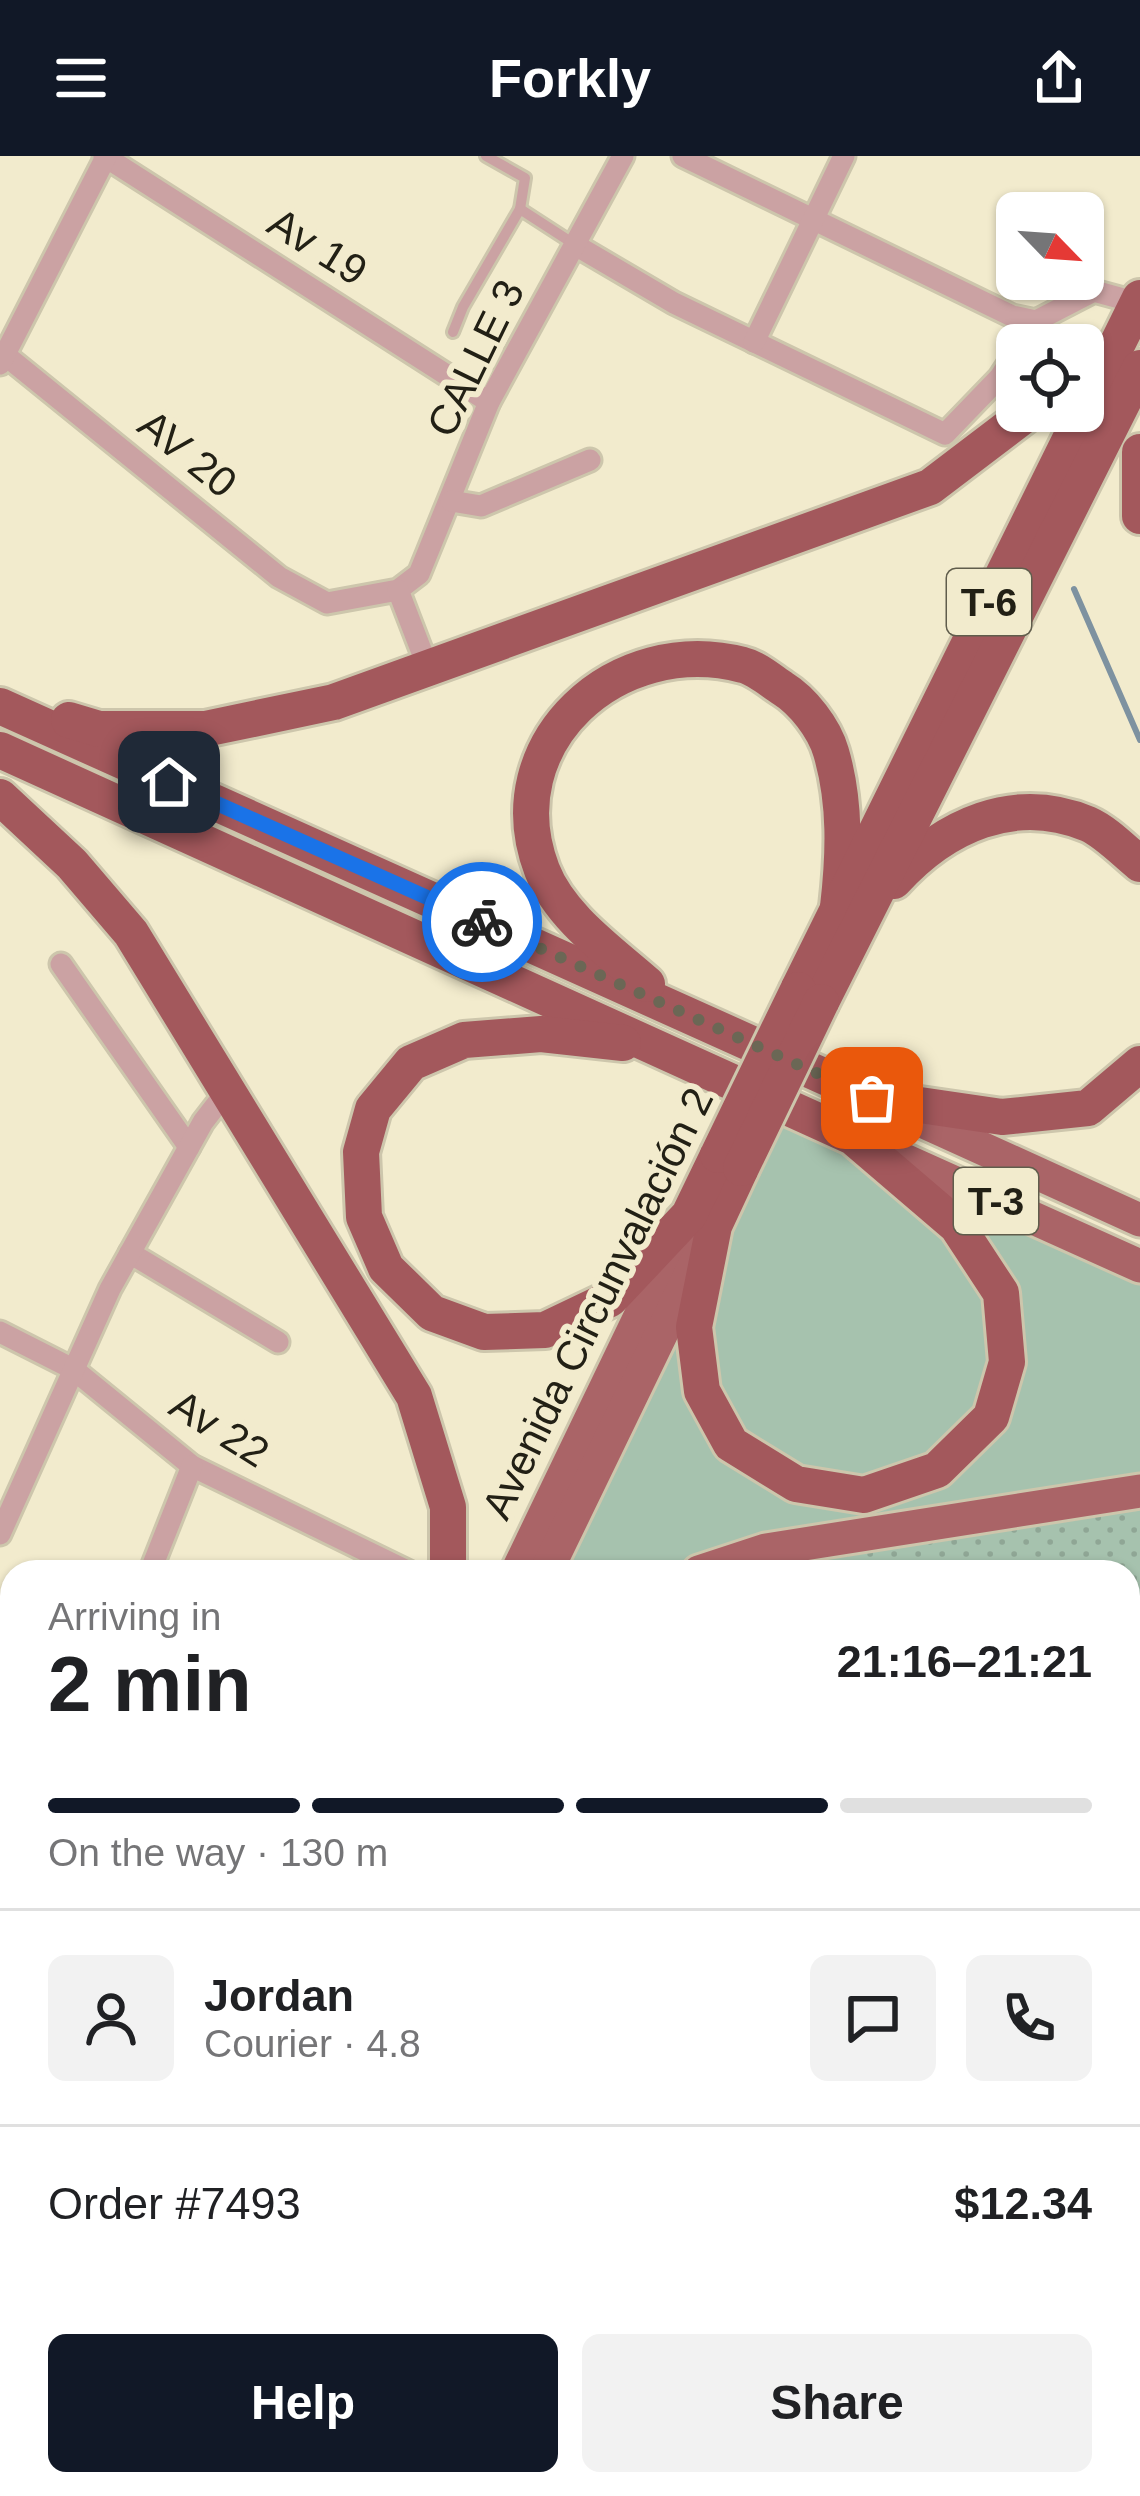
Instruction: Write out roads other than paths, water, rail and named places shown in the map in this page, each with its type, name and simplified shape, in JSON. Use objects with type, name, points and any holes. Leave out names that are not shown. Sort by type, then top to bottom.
[{"type":"highway","points":[[1104,336],[1139,300]]},
{"type":"highway","name":"Avenida Circunvalación 2","points":[[701,1221],[1139,300]]},
{"type":"highway","name":"Avenida Circunvalación 2","points":[[851,911],[1140,368]]},
{"type":"highway","points":[[0,703],[99,729],[205,729],[334,702],[930,487],[1002,432]]},
{"type":"highway","points":[[1140,452],[1140,516]]},
{"type":"highway","points":[[677,1010],[580,925],[543,874],[528,822],[537,768],[558,724],[609,680],[684,657],[747,665],[800,700],[831,748],[851,911]]},
{"type":"highway","name":"T-3","points":[[0,703],[872,1098]]},
{"type":"highway","name":"T-3","points":[[0,750],[853,1137]]},
{"type":"highway","points":[[0,797],[72,864],[131,933],[414,1396],[448,1507],[448,1560]]},
{"type":"highway","points":[[851,911],[922,850],[1001,812],[1049,812],[1092,825],[1140,864]]},
{"type":"highway","points":[[657,1047],[541,1034],[464,1040],[411,1063],[373,1109],[361,1152],[364,1217],[386,1268],[432,1313],[484,1332],[545,1330],[610,1299],[701,1221]]},
{"type":"highway","points":[[872,1098],[1002,1117],[1088,1108],[1140,1064]]},
{"type":"highway","points":[[701,1221],[694,1327],[702,1391],[731,1444],[796,1484],[864,1495],[937,1470],[991,1417],[1006,1362],[1001,1293],[957,1226],[853,1137]]},
{"type":"main road","name":"T-3","points":[[872,1098],[1140,1220]]},
{"type":"main road","name":"T-3","points":[[853,1137],[1140,1266]]},
{"type":"main road","name":"Avenida Circunvalación 2","points":[[523,1560],[701,1221]]},
{"type":"main road","name":"Avenida Circunvalación 2","points":[[551,1560],[701,1221]]},
{"type":"main road","points":[[735,1560],[766,1550],[1140,1491]]},
{"type":"street","points":[[2,360],[106,156]]},
{"type":"street","name":"Av 19","points":[[106,156],[489,402]]},
{"type":"street","name":"CALLE 3","points":[[398,590],[419,574],[489,402],[623,156]]},
{"type":"street","points":[[683,156],[984,305],[1036,321]]},
{"type":"street","points":[[754,342],[844,156]]},
{"type":"street","points":[[577,246],[674,303],[945,434],[996,381]]},
{"type":"street","points":[[1034,324],[1094,290],[1139,300]]},
{"type":"street","name":"AV 20","points":[[2,360],[278,577],[327,603],[398,590]]},
{"type":"street","points":[[452,501],[482,506],[590,460]]},
{"type":"street","points":[[398,590],[428,668]]},
{"type":"street","points":[[61,964],[188,1147]]},
{"type":"street","points":[[0,1534],[130,1253],[188,1147],[227,1091]]},
{"type":"street","points":[[130,1253],[278,1342]]},
{"type":"street","name":"Av 22","points":[[0,1332],[73,1369],[192,1466],[384,1560]]},
{"type":"street","points":[[155,1560],[192,1466]]},
{"type":"lane","points":[[453,332],[520,208],[525,178],[486,156]]},
{"type":"lane","points":[[520,208],[577,246]]},
{"type":"waterway","points":[[1074,589],[1140,740]]}]
